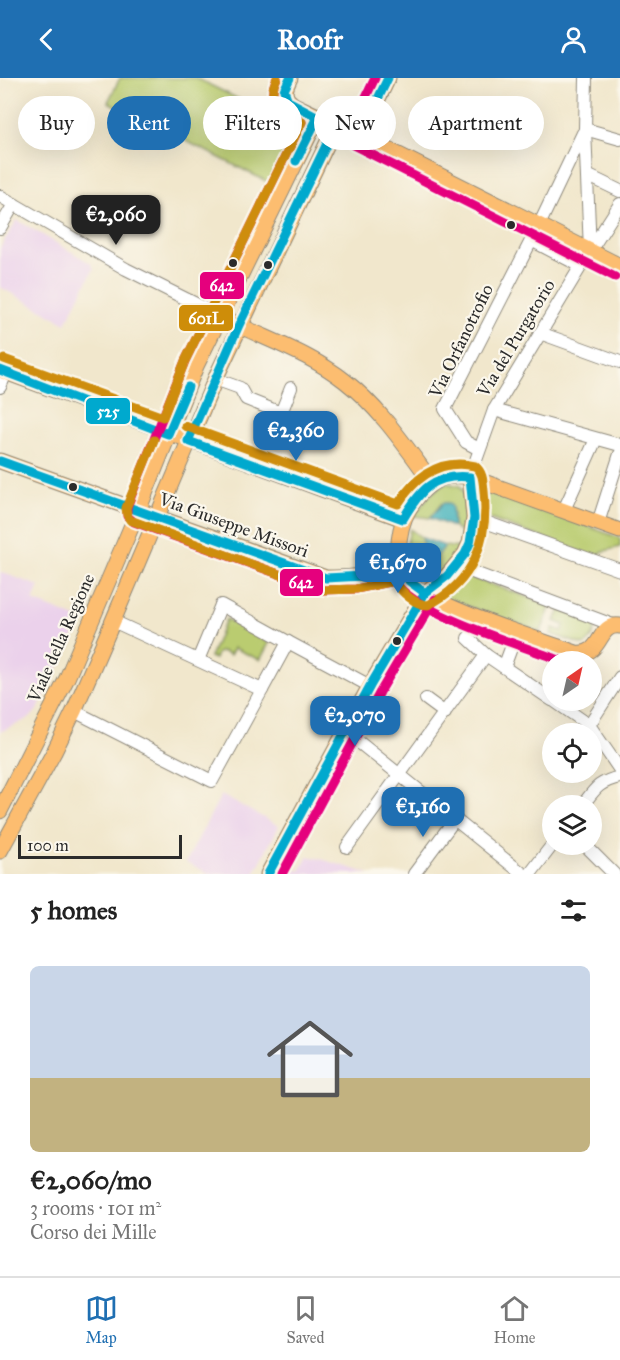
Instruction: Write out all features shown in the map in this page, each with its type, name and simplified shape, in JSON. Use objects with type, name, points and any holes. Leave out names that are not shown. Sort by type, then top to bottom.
[{"type":"main road","points":[[290,78],[284,90],[288,101],[314,115]]},
{"type":"main road","points":[[379,96],[388,78]]},
{"type":"main road","name":"Viale della Regione","points":[[0,811],[67,678],[138,511],[196,366],[314,125]]},
{"type":"main road","points":[[0,851],[74,711],[239,325],[324,150]]},
{"type":"main road","points":[[389,150],[620,266]]},
{"type":"main road","points":[[277,199],[296,208]]},
{"type":"main road","points":[[250,254],[269,262]]},
{"type":"main road","points":[[220,316],[315,362],[344,380],[369,403],[405,445],[428,477]]},
{"type":"main road","points":[[2,377],[398,517]]},
{"type":"main road","name":"Via Giuseppe Missori","points":[[0,461],[326,578],[348,579],[395,568]]},
{"type":"main road","points":[[428,477],[472,471],[599,518],[620,531]]},
{"type":"main road","points":[[268,874],[370,686],[422,599],[465,554],[470,543],[474,518],[472,471]]},
{"type":"main road","points":[[428,477],[412,503],[398,517],[399,538],[395,568],[409,581],[422,599],[443,603],[515,636],[582,653],[594,649],[606,629],[616,626]]},
{"type":"street","points":[[586,78],[585,129],[590,251]]},
{"type":"street","points":[[585,129],[620,139]]},
{"type":"street","points":[[542,219],[585,129]]},
{"type":"street","points":[[587,175],[620,191]]},
{"type":"street","points":[[0,196],[126,269],[220,316]]},
{"type":"street","points":[[0,228],[14,204]]},
{"type":"street","name":"Via del Purgatorio","points":[[472,471],[494,410],[620,204]]},
{"type":"street","name":"Via Orfanotrofio","points":[[479,449],[466,442],[445,409],[533,238],[581,266]]},
{"type":"street","points":[[540,333],[620,362]]},
{"type":"street","points":[[196,366],[240,388],[246,399],[281,413],[291,388]]},
{"type":"street","points":[[494,410],[620,446]]},
{"type":"street","points":[[566,505],[596,439]]},
{"type":"street","points":[[599,518],[620,454]]},
{"type":"street","points":[[474,518],[620,570]]},
{"type":"street","points":[[456,566],[616,626]]},
{"type":"street","points":[[195,659],[221,605],[370,686]]},
{"type":"street","points":[[114,621],[261,690]]},
{"type":"street","points":[[504,667],[515,636]]},
{"type":"street","points":[[468,638],[486,655],[542,693]]},
{"type":"street","points":[[74,711],[212,781],[261,690],[291,644]]},
{"type":"street","points":[[347,847],[401,776],[486,655]]},
{"type":"street","points":[[590,723],[620,677]]},
{"type":"street","points":[[426,699],[445,713]]},
{"type":"street","points":[[570,711],[588,723]]},
{"type":"street","points":[[345,731],[523,874]]},
{"type":"street","points":[[602,743],[620,770]]},
{"type":"street","points":[[590,795],[598,784],[620,777]]},
{"type":"street","points":[[414,874],[455,819]]},
{"type":"street","points":[[530,874],[545,855]]},
{"type":"street","points":[[597,855],[617,873]]},
{"type":"shaded area","points":[[17,220],[92,264],[94,268],[66,323],[0,287],[0,248]]},
{"type":"shaded area","points":[[0,572],[39,586],[33,601],[81,620],[38,709],[30,718],[0,732]]},
{"type":"shaded area","points":[[221,795],[279,826],[254,874],[209,874],[186,862]]},
{"type":"shaded area","points":[[308,856],[370,874],[284,874],[280,872],[285,864],[300,871]]},
{"type":"green space","points":[[120,78],[196,78],[232,96],[203,96],[203,150],[191,144],[191,96],[111,96]]},
{"type":"green space","points":[[204,150],[289,150],[272,184]]},
{"type":"green space","points":[[446,483],[460,486],[463,491],[467,510],[465,535],[453,527],[453,512],[449,503],[441,504],[430,518],[414,516],[432,493]]},
{"type":"green space","points":[[486,489],[620,538],[620,547],[601,552],[599,558],[484,517],[481,495]]},
{"type":"green space","points":[[410,529],[422,538],[422,554],[408,556],[407,543]]},
{"type":"green space","points":[[445,546],[460,548],[444,570],[433,578],[421,581],[414,577],[410,568],[424,566],[422,554],[427,562],[434,560]]},
{"type":"green space","points":[[461,574],[551,605],[541,632],[444,598],[449,586]]},
{"type":"green space","points":[[560,610],[597,623],[589,642],[583,645],[551,634],[553,628],[562,631],[564,625],[555,621]]},
{"type":"green space","points":[[226,619],[269,643],[260,660],[234,648],[230,655],[222,651],[217,653],[215,659],[210,657]]},
{"type":"water","points":[[443,503],[449,503],[452,507],[453,527],[430,518]]},
{"type":"water","points":[[422,538],[445,546],[433,561],[423,558]]},
{"type":"transit line","name":"642","points":[[277,78],[273,94],[277,106],[302,122],[185,361],[127,507],[127,516],[134,522],[323,590],[356,589],[395,581],[406,593],[446,617],[542,654]]},
{"type":"transit line","name":"601L","points":[[4,359],[163,417],[185,361],[302,122],[282,110],[274,100],[273,94],[277,78]]},
{"type":"transit line","name":"525","points":[[290,78],[284,90],[288,101],[318,117],[296,161]]},
{"type":"transit line","name":"642","points":[[375,78],[349,132],[349,140],[353,145],[615,277]]},
{"type":"transit line","name":"525","points":[[268,874],[370,686],[425,593],[447,576],[465,554],[470,543],[474,518],[470,477],[447,478],[429,486],[403,519],[188,441],[239,325],[336,125],[360,136],[388,78]]},
{"type":"transit line","name":"525","points":[[0,370],[168,434],[188,387]]},
{"type":"transit line","name":"601L","points":[[154,440],[126,508],[130,520],[323,590],[356,589],[395,581],[409,597],[418,603],[428,605],[457,585],[475,558],[481,542],[485,509],[482,477],[475,466],[462,464],[440,467],[413,485],[398,504],[185,426]]},
{"type":"transit line","name":"525","points":[[0,461],[326,578],[364,576],[401,566],[409,581],[425,593]]},
{"type":"transit line","name":"642","points":[[282,874],[380,692],[435,599]]}]
